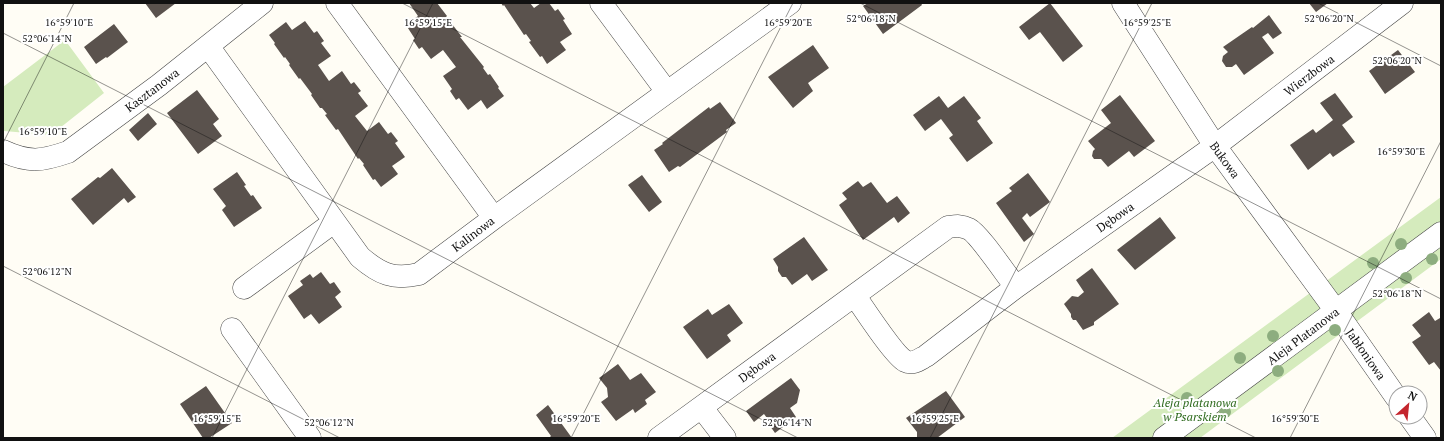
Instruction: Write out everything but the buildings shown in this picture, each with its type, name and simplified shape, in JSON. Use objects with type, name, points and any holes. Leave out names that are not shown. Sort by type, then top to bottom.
[{"type":"street","name":"Kasztanowa","points":[[3,151],[25,160],[52,157],[68,152],[159,85],[262,3]]},
{"type":"street","points":[[337,3],[494,218]]},
{"type":"street","points":[[601,3],[667,92]]},
{"type":"street","name":"Kalinowa","points":[[208,46],[360,257],[374,268],[389,275],[405,277],[419,274],[790,3]]},
{"type":"street","name":"Bukowa","points":[[1123,3],[1215,146],[1336,311]]},
{"type":"street","name":"Wierzbowa","points":[[1215,146],[1402,3]]},
{"type":"street","name":"Dębowa","points":[[855,296],[895,351],[905,361],[915,362],[926,356],[1016,287],[1215,146]]},
{"type":"street","points":[[244,288],[334,222]]},
{"type":"street","name":"Dębowa","points":[[659,438],[948,227],[958,225],[970,230],[1016,287]]},
{"type":"street","name":"Aleja Platanowa","points":[[1164,438],[1441,233]]},
{"type":"street","name":"Jabłoniowa","points":[[1336,311],[1388,386]]},
{"type":"street","points":[[232,329],[310,438]]},
{"type":"street","points":[[702,408],[725,438]]},
{"type":"street","points":[[1416,425],[1425,438]]},
{"type":"green space","points":[[65,40],[104,93],[51,135],[4,131],[3,87]]},
{"type":"green space","name":"Aleja platanowa w Psarskiem","points":[[1441,197],[1441,259],[1200,438],[1112,438]]}]
